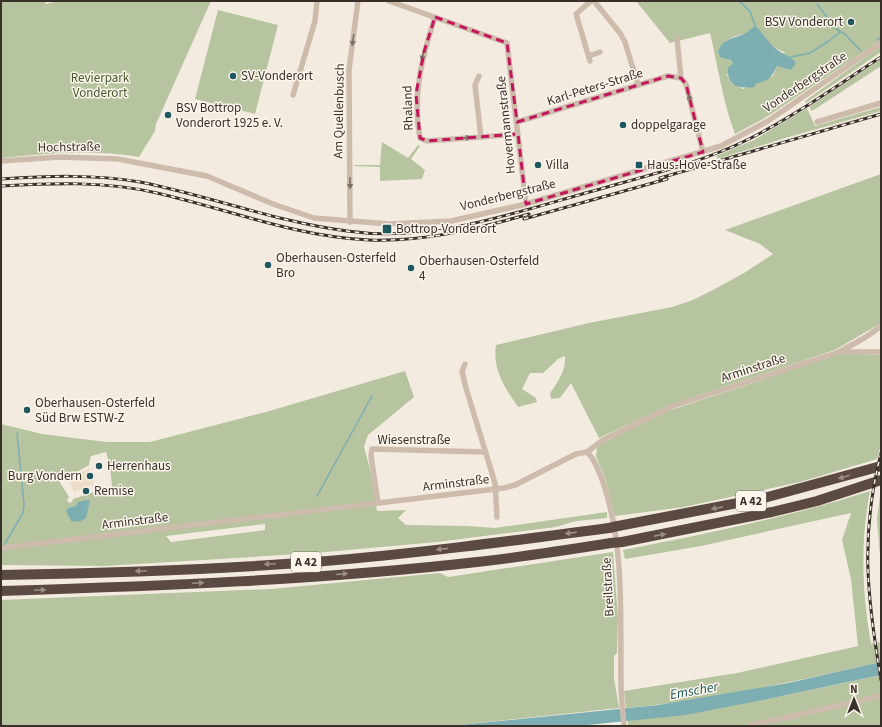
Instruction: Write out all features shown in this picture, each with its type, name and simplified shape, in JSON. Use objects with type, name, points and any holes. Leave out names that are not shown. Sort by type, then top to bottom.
[{"type":"highway","name":"A 42","points":[[1,575],[180,569],[314,562],[476,545],[614,527],[764,498],[881,466]]},
{"type":"highway","name":"A 42","points":[[1,591],[180,584],[310,576],[478,562],[611,544],[772,512],[817,501],[881,480]]},
{"type":"street","points":[[293,95],[315,21],[317,1]]},
{"type":"street","name":"Am Quellenbusch","points":[[350,222],[349,70],[358,1]]},
{"type":"street","points":[[389,1],[435,18]]},
{"type":"street","points":[[590,1],[576,14],[589,58],[600,52]]},
{"type":"street","points":[[594,1],[620,33],[625,42],[638,85]]},
{"type":"street","name":"Hovermannstraße","points":[[435,18],[507,43],[526,204]]},
{"type":"street","name":"Rhaland","points":[[435,18],[424,52],[416,94],[420,138],[426,141],[518,134]]},
{"type":"street","points":[[677,39],[681,78],[686,84],[703,152]]},
{"type":"street","name":"Vonderbergstraße","points":[[137,162],[207,176],[273,204],[314,218],[350,222],[401,224],[451,221],[526,204],[703,152],[736,139],[768,121],[881,43]]},
{"type":"street","points":[[479,76],[475,85],[481,137]]},
{"type":"street","name":"Karl-Peters-Straße","points":[[517,122],[668,76],[681,78]]},
{"type":"street","points":[[817,122],[881,103]]},
{"type":"street","name":"Hochstraße","points":[[1,161],[88,156],[137,162]]},
{"type":"street","name":"Arminstraße","points":[[1,548],[496,489],[515,485],[576,454],[587,452],[603,440],[673,406],[839,352],[866,337],[881,326]]},
{"type":"street","points":[[839,352],[881,352]]},
{"type":"street","points":[[465,364],[462,371],[496,489],[497,517]]},
{"type":"street","name":"Wiesenstraße","points":[[378,503],[371,456],[372,449],[485,452]]},
{"type":"street","name":"Breilstraße","points":[[587,452],[599,471],[608,500],[619,566],[622,597],[622,700],[624,726]]},
{"type":"street","points":[[748,726],[881,696]]},
{"type":"highlighted area","points":[[435,17],[507,43],[517,122],[668,76],[681,78],[686,84],[703,152],[526,204],[518,134],[427,141],[420,138],[416,94],[424,52]]},
{"type":"green space","name":"Revierpark Vonderort","points":[[1,1],[44,1],[46,4],[59,1],[211,1],[156,124],[155,131],[139,157],[87,152],[53,153],[1,158]]},
{"type":"green space","points":[[636,1],[881,1],[881,40],[765,118],[735,134],[724,97],[710,33],[670,43]],"holes":[[[745,34],[784,52],[791,70],[777,66],[773,76],[743,89],[731,83],[727,75],[734,65],[731,60],[720,56],[718,53],[725,42]]]},
{"type":"green space","name":"SV-Vonderort","points":[[218,10],[278,25],[255,114],[195,99]]},
{"type":"green space","points":[[881,46],[881,52],[806,103],[805,101]]},
{"type":"green space","points":[[881,59],[881,66],[812,111],[809,107]]},
{"type":"green space","points":[[881,107],[881,111],[785,138],[718,159],[716,156],[754,140],[807,108],[815,126]]},
{"type":"green space","points":[[382,142],[408,158],[418,145],[420,146],[411,159],[425,170],[422,179],[380,181],[380,167],[354,166],[380,165]]},
{"type":"green space","points":[[881,174],[881,323],[835,350],[675,403],[599,438],[571,383],[560,398],[551,399],[550,393],[563,371],[565,356],[558,359],[543,373],[530,373],[522,389],[536,398],[537,402],[518,407],[504,385],[496,362],[496,345],[589,323],[672,307],[693,300],[744,273],[773,254],[760,244],[725,230]]},
{"type":"green space","points":[[840,354],[881,355],[881,445],[877,459],[800,482],[684,507],[615,516],[606,481],[596,456],[597,448],[601,444],[665,412]]},
{"type":"green space","points":[[405,371],[414,397],[368,435],[364,447],[370,469],[377,511],[406,510],[398,518],[406,525],[495,528],[607,512],[607,518],[576,521],[556,527],[437,542],[315,553],[105,566],[1,565],[1,424],[42,434],[106,442],[150,442],[266,412]],"holes":[[[106,452],[110,466],[112,486],[73,499],[72,502],[69,503],[67,500],[69,497],[59,481],[60,479],[65,479],[89,465],[91,456]],[[265,524],[265,530],[171,542],[166,536]]]},
{"type":"green space","points":[[881,488],[881,568],[877,519]]},
{"type":"green space","points":[[870,491],[865,529],[863,567],[864,586],[871,644],[881,642],[881,662],[786,683],[722,695],[658,705],[626,708],[624,691],[737,673],[858,646],[851,579],[842,540],[851,513],[701,546],[625,559],[623,550],[778,517]]},
{"type":"green space","points":[[613,552],[618,618],[617,653],[614,656],[614,678],[619,708],[450,726],[1,726],[1,600],[271,589],[440,573],[448,577]]},
{"type":"green space","points":[[881,675],[881,726],[628,726],[628,720],[660,717],[724,707]]},
{"type":"shaded area","points":[[89,468],[94,485],[76,491],[75,494],[68,479]]},
{"type":"water","points":[[755,26],[761,31],[772,46],[796,63],[791,70],[777,66],[770,78],[757,83],[754,87],[738,87],[731,82],[729,78],[728,67],[733,64],[731,60],[720,57],[718,52],[725,42],[744,34]]},
{"type":"water","points":[[90,500],[86,518],[79,522],[71,521],[66,511],[68,508],[76,506],[78,502]]},
{"type":"water","points":[[881,662],[881,675],[685,715],[578,726],[450,726],[658,705],[788,683]]},
{"type":"waterway","points":[[739,1],[750,11],[755,26]]},
{"type":"waterway","points":[[817,4],[836,29],[845,34],[861,51]]},
{"type":"waterway","points":[[791,57],[810,53],[840,32]]},
{"type":"waterway","points":[[877,40],[881,37]]},
{"type":"waterway","points":[[317,496],[372,396]]},
{"type":"waterway","points":[[4,545],[23,513],[24,504],[17,433]]},
{"type":"railway","points":[[1,179],[70,176],[123,179],[192,194],[295,222],[321,227],[378,234],[410,233],[441,229],[472,224],[533,208],[713,155],[751,138],[784,120],[881,57]]},
{"type":"railway","points":[[660,178],[881,114]]},
{"type":"railway","points":[[524,219],[667,179]]},
{"type":"railway","points":[[1,186],[40,184],[118,186],[183,199],[315,234],[369,240],[430,237],[490,225],[529,214]]},
{"type":"railway","points":[[881,453],[874,483],[868,539],[869,593],[881,680]]},
{"type":"place","name":"BSV Vonderort","points":[[851,22]]},
{"type":"place","name":"SV-Vonderort","points":[[233,76]]},
{"type":"place","name":"BSV Bottrop Vonderort 1925 e. V.","points":[[168,115]]},
{"type":"place","name":"doppelgarage","points":[[623,125]]},
{"type":"place","name":"Villa","points":[[538,165]]},
{"type":"place","name":"Haus-Hove-Straße","points":[[639,165]]},
{"type":"place","name":"Bottrop-Vonderort","points":[[387,229]]},
{"type":"place","name":"Oberhausen-Osterfeld Bro","points":[[268,265]]},
{"type":"place","name":"Oberhausen-Osterfeld 4","points":[[411,268]]},
{"type":"place","name":"Oberhausen-Osterfeld Süd Brw ESTW-Z","points":[[27,410]]},
{"type":"place","name":"Herrenhaus","points":[[99,466]]},
{"type":"place","name":"Burg Vondern","points":[[90,476]]},
{"type":"place","name":"Remise","points":[[86,491]]},
{"type":"water label","name":"Emscher","points":[[694,691]]}]
